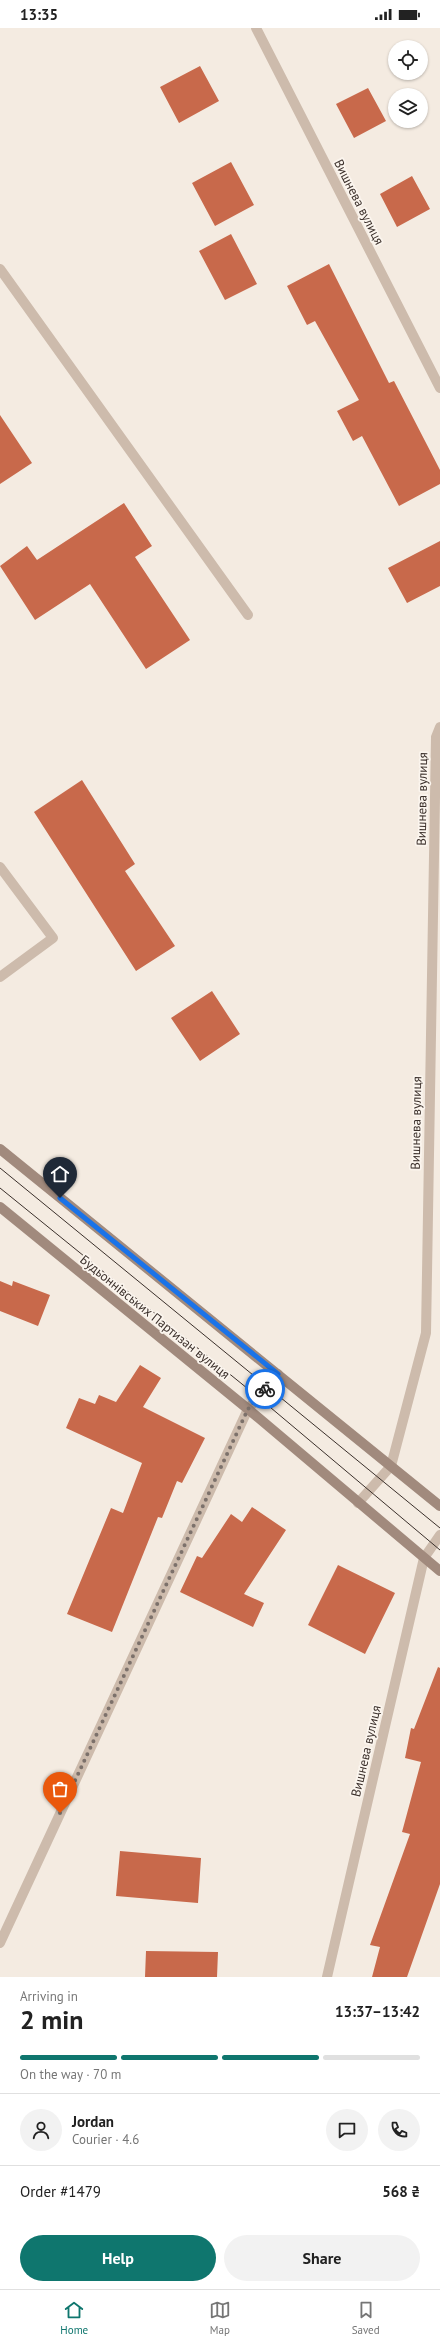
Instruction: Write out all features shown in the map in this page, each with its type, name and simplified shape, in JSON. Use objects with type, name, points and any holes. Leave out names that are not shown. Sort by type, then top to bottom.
[{"type":"main road","points":[[0,1149],[440,1506]]},
{"type":"main road","name":"Будьоннівських Партизан вулиця","points":[[0,1207],[248,1409],[440,1571]]},
{"type":"street","name":"Вишнева вулиця","points":[[256,28],[440,388]]},
{"type":"street","points":[[0,269],[248,615]]},
{"type":"street","name":"Вишнева вулиця","points":[[358,1503],[391,1466],[426,1333],[436,745],[440,726]]},
{"type":"street","points":[[0,867],[53,938],[0,976]]},
{"type":"street","points":[[0,1943],[248,1409],[278,1374]]},
{"type":"street","name":"Вишнева вулиця","points":[[327,1977],[424,1558],[440,1535]]},
{"type":"building","points":[[200,66],[219,101],[179,123],[160,87]]},
{"type":"building","points":[[368,88],[386,121],[354,138],[336,104]]},
{"type":"building","points":[[231,162],[254,205],[215,226],[192,183]]},
{"type":"building","points":[[412,176],[430,209],[397,227],[380,194]]},
{"type":"building","points":[[231,234],[257,284],[225,300],[199,251]]},
{"type":"building","points":[[329,264],[389,383],[394,381],[440,470],[440,484],[399,506],[362,436],[353,441],[337,411],[359,400],[315,321],[307,325],[287,286]]},
{"type":"building","points":[[0,415],[32,463],[0,484]]},
{"type":"building","points":[[124,503],[152,546],[135,557],[190,640],[146,669],[90,584],[35,620],[0,566],[27,546],[37,560]]},
{"type":"building","points":[[440,541],[440,586],[407,603],[388,568]]},
{"type":"building","points":[[82,780],[135,864],[125,871],[175,946],[136,971],[34,812]]},
{"type":"building","points":[[212,991],[240,1034],[200,1061],[171,1018]]},
{"type":"building","points":[[0,1281],[12,1286],[13,1281],[50,1295],[38,1326],[0,1311]]},
{"type":"building","points":[[140,1365],[161,1378],[143,1407],[205,1438],[182,1483],[177,1481],[162,1518],[158,1517],[112,1632],[67,1614],[111,1508],[123,1513],[142,1463],[66,1428],[79,1398],[95,1404],[99,1395],[116,1402]]},
{"type":"building","points":[[252,1507],[286,1530],[244,1594],[264,1603],[253,1627],[180,1592],[197,1556],[202,1558],[231,1514],[242,1522]]},
{"type":"building","points":[[338,1565],[395,1593],[365,1654],[308,1625]]},
{"type":"building","points":[[438,1667],[440,1668],[440,1884],[407,1977],[372,1977],[380,1947],[370,1945],[410,1834],[402,1832],[421,1762],[405,1758],[411,1728],[414,1729]]},
{"type":"building","points":[[120,1851],[201,1858],[198,1903],[116,1896]]},
{"type":"building","points":[[146,1951],[218,1952],[217,1977],[145,1977]]},
{"type":"tram line","points":[[0,1168],[440,1528]]},
{"type":"tram line","points":[[0,1188],[258,1397],[440,1550]]},
{"type":"way so far","points":[[60,1813],[248,1409],[265,1389]]},
{"type":"route","points":[[60,1198],[278,1374],[265,1389]]}]
